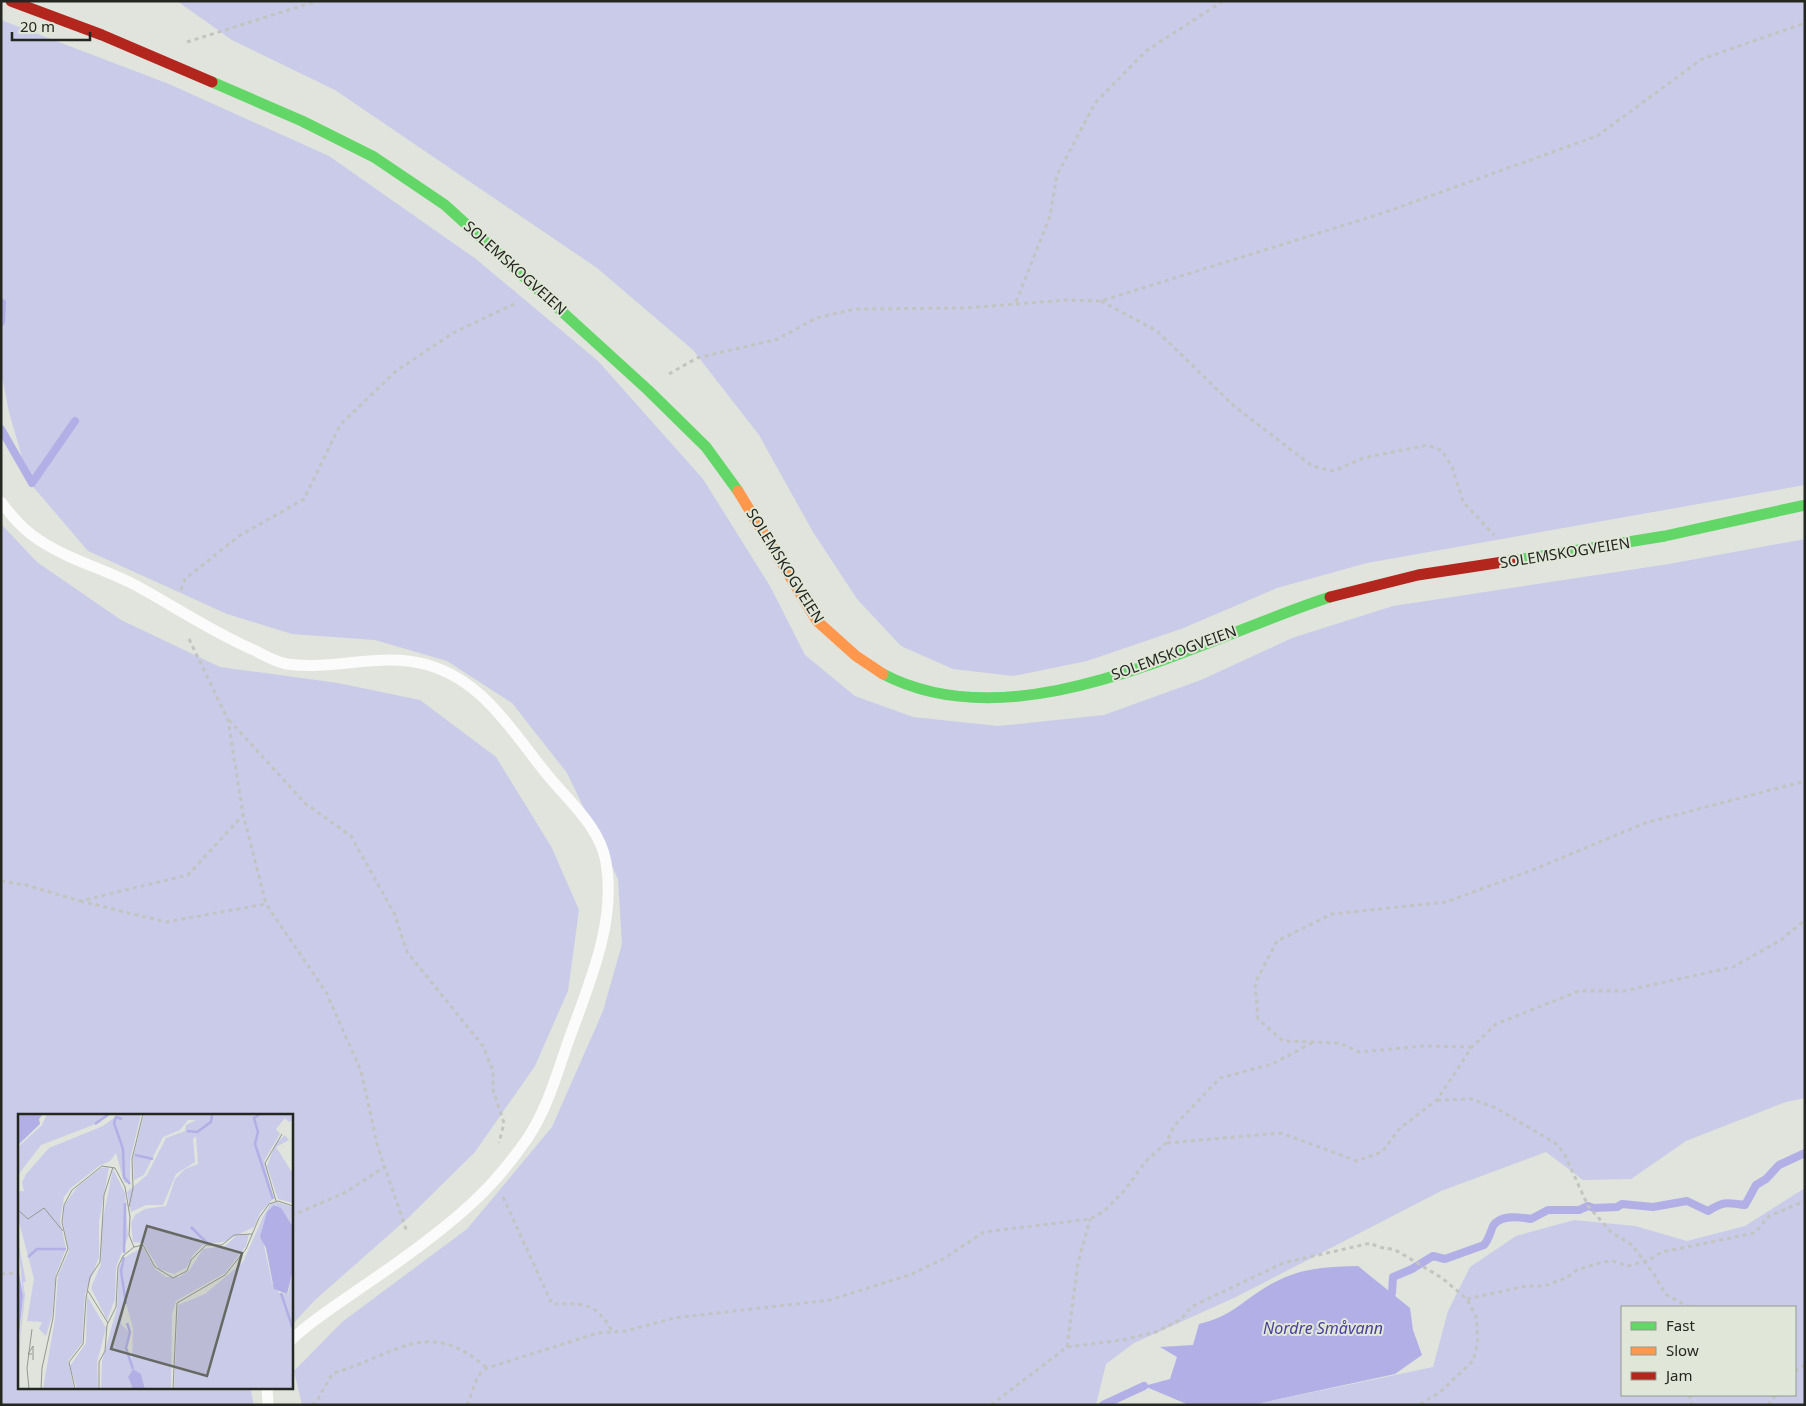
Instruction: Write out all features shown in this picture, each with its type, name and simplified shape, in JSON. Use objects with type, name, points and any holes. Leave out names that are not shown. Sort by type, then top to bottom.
[{"type":"street","name":"SOLEMSKOGVEIEN","points":[[11,1],[102,35],[302,121],[374,157],[459,216],[648,390],[706,448],[725,472],[758,523],[817,621],[847,652],[872,669],[920,689],[945,694],[996,697],[1051,691],[1145,666],[1299,607],[1397,580],[1622,544],[1740,521],[1805,504]]},
{"type":"lane","points":[[102,35],[107,22]]},
{"type":"lane","points":[[1,502],[22,528],[53,549],[135,585],[212,630],[285,664],[334,665],[377,659],[402,660],[429,665],[456,676],[485,697],[507,722],[538,764],[590,824],[602,849],[606,864],[608,898],[605,927],[594,970],[552,1089],[528,1137],[508,1164],[471,1204],[414,1252],[338,1303],[292,1339]]},
{"type":"lane","points":[[267,1388],[268,1405]]},
{"type":"path","points":[[182,44],[317,1]]},
{"type":"path","points":[[1016,302],[1050,216],[1057,175],[1094,103],[1146,51],[1223,1]]},
{"type":"path","points":[[648,390],[682,365],[697,358],[778,339],[816,318],[855,309],[965,308],[1016,302],[1101,301],[1383,213],[1597,136],[1702,59],[1805,24]]},
{"type":"path","points":[[414,1252],[386,1166],[378,1148],[361,1071],[326,992],[266,904],[243,814],[228,720],[174,609],[185,579],[239,536],[304,498],[340,425],[396,370],[453,333],[540,291]]},
{"type":"path","points":[[1101,301],[1157,331],[1234,406],[1312,466],[1334,471],[1363,458],[1428,445],[1442,451],[1452,467],[1463,502],[1521,559]]},
{"type":"path","points":[[228,720],[306,804],[351,836],[395,915],[406,952],[456,1015],[479,1038],[493,1072],[493,1090],[504,1123],[500,1146],[508,1164]]},
{"type":"path","points":[[1472,1047],[1424,1046],[1359,1052],[1340,1043],[1284,1041],[1258,1019],[1255,983],[1277,941],[1332,914],[1446,902],[1534,869],[1646,823],[1805,781]]},
{"type":"path","points":[[80,901],[188,875],[243,814]]},
{"type":"path","points":[[1,881],[26,885],[80,901],[166,922],[266,904]]},
{"type":"path","points":[[1166,1143],[1281,1133],[1357,1161],[1382,1152],[1400,1128],[1437,1100],[1472,1047],[1496,1024],[1579,991],[1624,990],[1733,967],[1781,940],[1805,920]]},
{"type":"path","points":[[467,1405],[478,1376],[487,1368],[598,1332],[626,1331],[674,1318],[830,1300],[912,1274],[943,1259],[984,1232],[1090,1219],[1103,1212],[1124,1190],[1145,1162],[1166,1143],[1174,1126],[1220,1078],[1272,1064],[1312,1043]]},
{"type":"path","points":[[1437,1100],[1471,1099],[1480,1102],[1496,1108],[1555,1143],[1564,1153],[1588,1206],[1611,1232],[1632,1245],[1665,1294],[1687,1306]]},
{"type":"path","points":[[292,1216],[344,1193],[386,1166]]},
{"type":"path","points":[[495,1178],[539,1281],[552,1304],[584,1303],[604,1315],[612,1332]]},
{"type":"path","points":[[1467,1299],[1526,1286],[1544,1286],[1566,1278],[1577,1270],[1603,1262],[1613,1261],[1628,1266],[1644,1262],[1662,1252],[1755,1233],[1769,1216],[1805,1201]]},
{"type":"path","points":[[1067,1347],[1078,1262],[1090,1219]]},
{"type":"path","points":[[991,1405],[1067,1347],[1122,1340],[1156,1332],[1181,1319],[1191,1307],[1283,1263],[1371,1243],[1379,1249],[1392,1248],[1442,1278],[1467,1299],[1476,1316],[1478,1341],[1473,1362],[1440,1392],[1419,1405]]},
{"type":"path","points":[[1,1274],[18,1273]]},
{"type":"path","points":[[312,1405],[316,1402],[333,1373],[361,1366],[392,1349],[415,1344],[442,1341],[469,1352],[487,1368]]},
{"type":"shaded area","points":[[177,1],[1805,1],[1805,485],[1367,563],[1277,588],[1181,629],[1087,661],[1013,676],[953,669],[901,646],[857,599],[813,532],[759,435],[693,350],[597,268],[335,90],[232,40]]},
{"type":"shaded area","points":[[1,20],[169,84],[329,156],[476,259],[598,361],[703,479],[770,586],[805,655],[855,696],[913,717],[998,726],[1104,715],[1201,680],[1292,638],[1393,606],[1669,564],[1805,539],[1805,1098],[1786,1102],[1686,1141],[1631,1179],[1583,1180],[1546,1152],[1441,1191],[1236,1297],[1134,1343],[1106,1364],[1096,1405],[302,1405],[294,1371],[342,1322],[467,1229],[552,1127],[603,1011],[622,944],[618,879],[567,773],[512,703],[447,661],[375,640],[292,634],[227,614],[88,551],[29,482],[9,412],[1,372]]},
{"type":"shaded area","points":[[1,524],[37,562],[121,620],[220,667],[338,683],[420,700],[496,757],[552,848],[579,910],[568,991],[535,1066],[475,1152],[408,1218],[315,1300],[292,1325],[292,1114],[18,1114],[18,1388],[250,1388],[254,1405],[1,1405]]},
{"type":"shaded area","points":[[1805,1188],[1805,1405],[1252,1405],[1433,1367],[1448,1311],[1470,1267],[1516,1236],[1574,1220],[1635,1226],[1687,1241],[1745,1226]]},
{"type":"water","name":"Nordre Småvann","points":[[1358,1266],[1410,1308],[1413,1330],[1422,1355],[1395,1374],[1252,1405],[1189,1405],[1144,1386],[1170,1379],[1177,1357],[1160,1347],[1193,1345],[1199,1324],[1219,1318],[1266,1287],[1299,1272],[1321,1268]]},
{"type":"waterway","points":[[1,322],[2,303]]},
{"type":"waterway","points":[[1,429],[32,483],[75,421]]},
{"type":"waterway","points":[[1392,1293],[1393,1277],[1412,1269],[1433,1256],[1445,1259],[1484,1245],[1496,1222],[1505,1218],[1531,1219],[1548,1210],[1579,1210],[1588,1206],[1594,1208],[1617,1207],[1622,1204],[1653,1207],[1687,1201],[1708,1211],[1726,1203],[1745,1205],[1756,1185],[1766,1179],[1779,1165],[1805,1153]]},
{"type":"waterway","points":[[1103,1405],[1144,1386]]},
{"type":"traffic: fast","points":[[212,82],[302,121],[374,157],[445,205],[648,390],[706,447],[738,491]]},
{"type":"traffic: fast","points":[[1516,560],[1665,536],[1805,505]]},
{"type":"traffic: fast","points":[[883,674],[936,693],[992,698],[1049,692],[1108,678],[1167,659],[1330,597]]},
{"type":"traffic: slow","points":[[738,491],[817,621],[856,656],[883,674]]},
{"type":"traffic: jam","points":[[11,1],[102,35],[212,82]]},
{"type":"traffic: jam","points":[[1330,597],[1418,575],[1516,560]]}]
